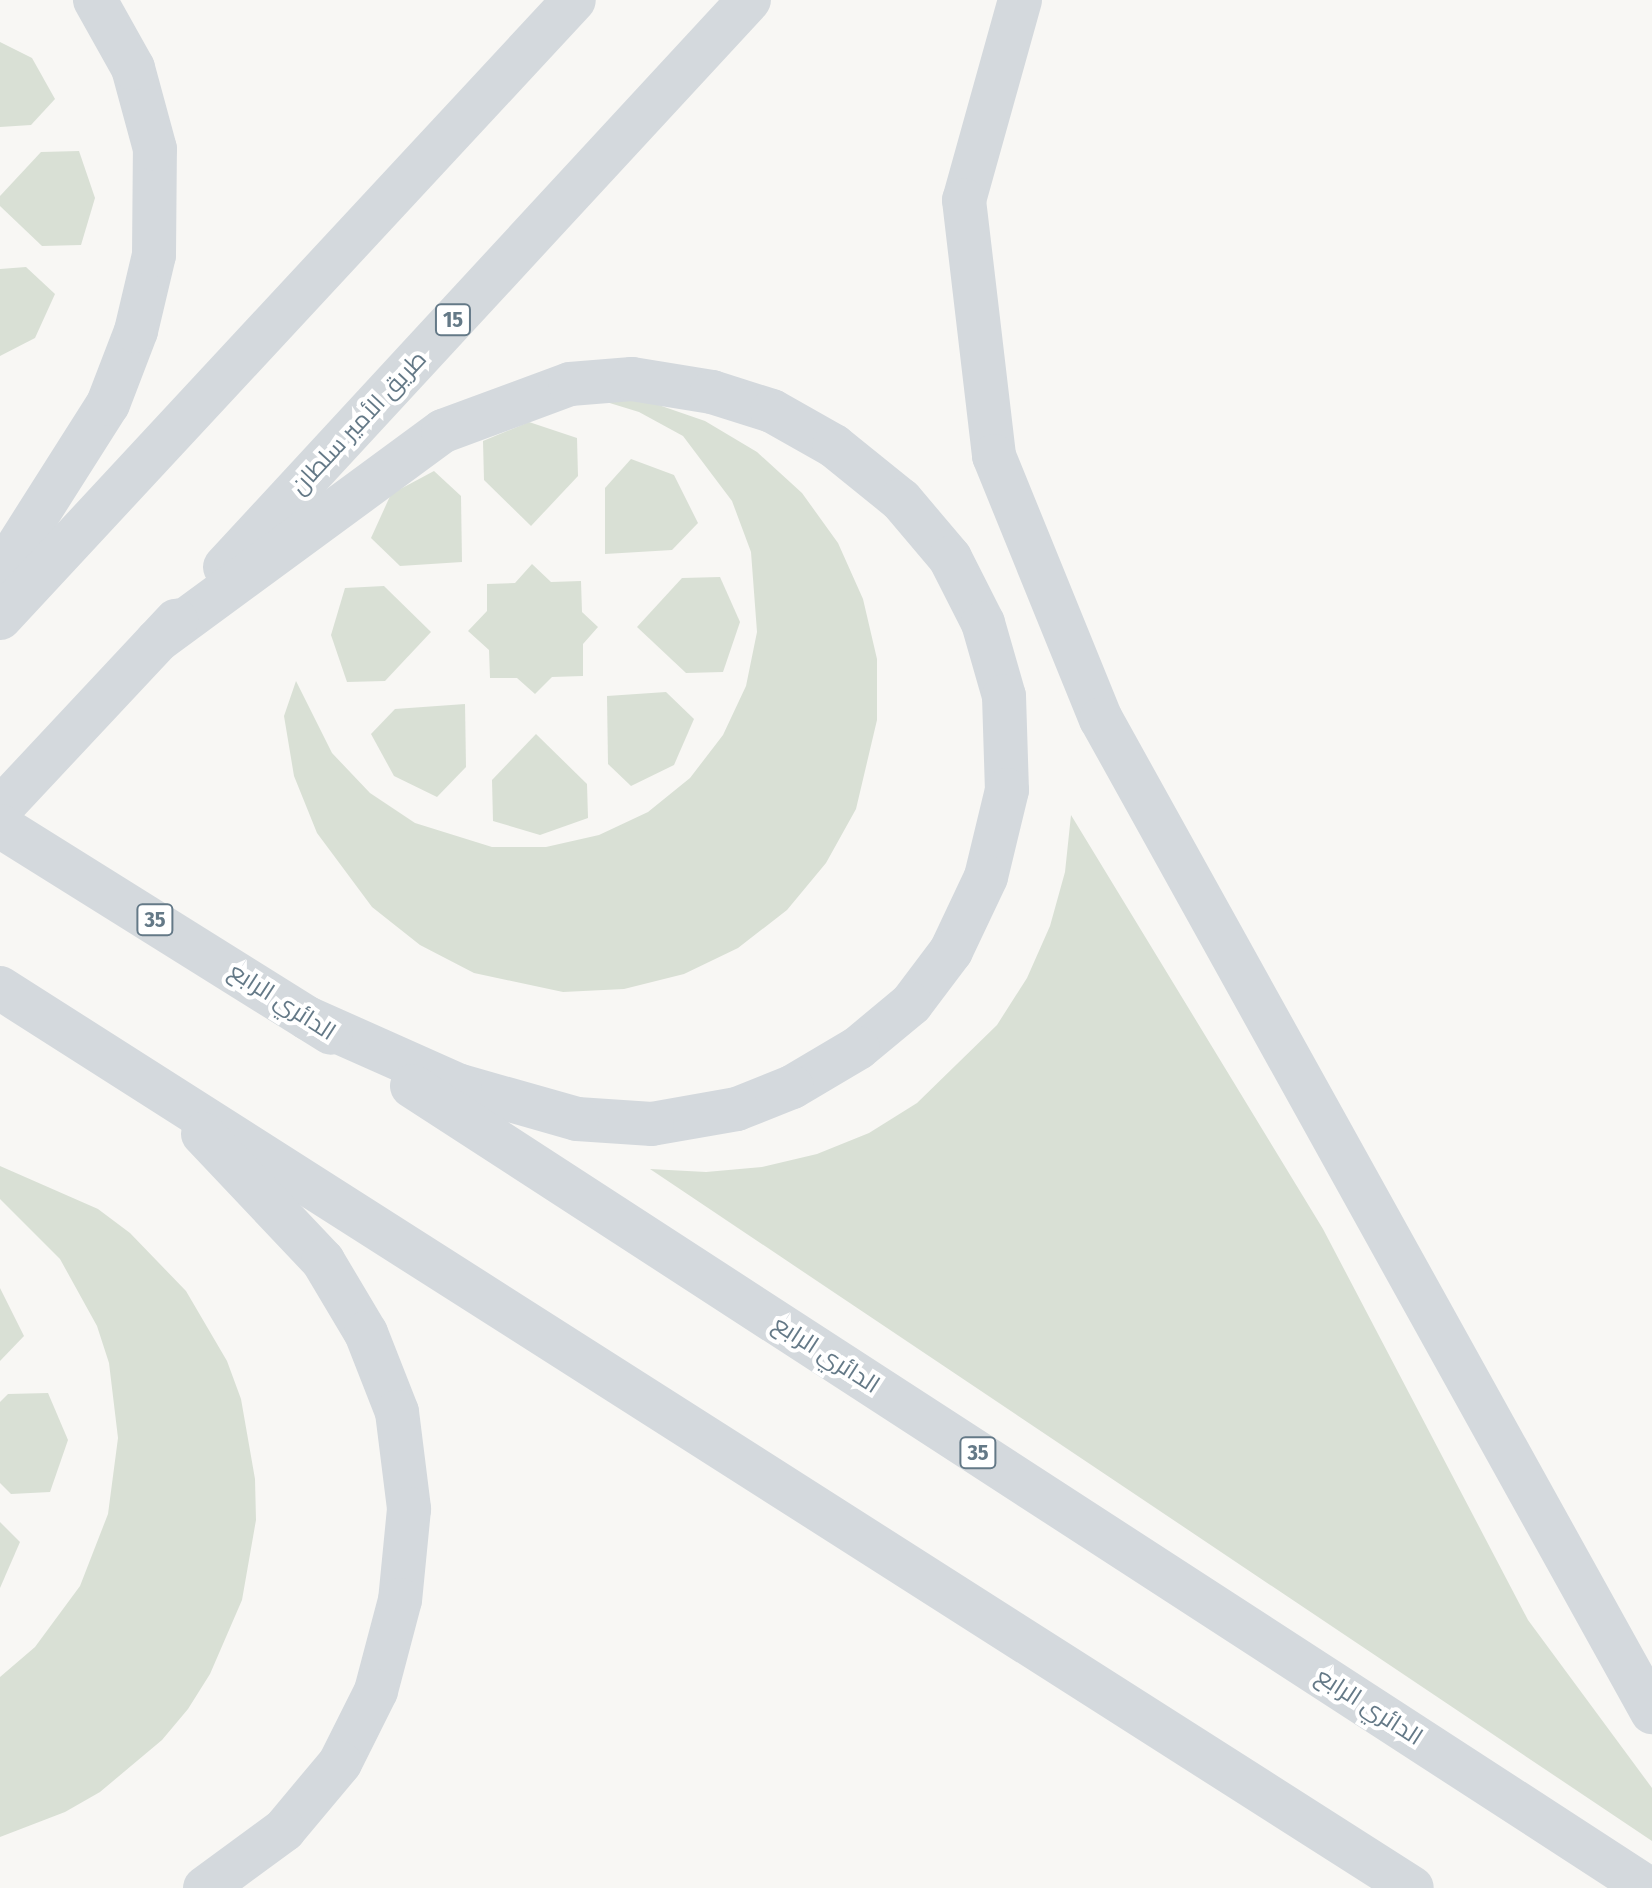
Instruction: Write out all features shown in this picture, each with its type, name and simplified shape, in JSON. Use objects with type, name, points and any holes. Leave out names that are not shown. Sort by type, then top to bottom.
[{"type":"highway","points":[[0,574],[108,404],[136,331],[154,255],[155,149],[133,68],[95,0]]},
{"type":"highway","points":[[0,618],[574,0]]},
{"type":"highway","name":"طريق الأمير سلطان","points":[[0,809],[749,0]]},
{"type":"highway","points":[[1020,0],[964,200],[994,456],[1101,719],[1652,1712]]},
{"type":"highway","points":[[157,641],[443,431],[570,384],[632,379],[712,392],[772,411],[834,446],[901,500],[950,558],[983,623],[1004,696],[1007,790],[986,877],[951,951],[911,1004],[858,1048],[805,1079],[737,1109],[666,1122],[577,1119],[460,1086],[307,1018]]},
{"type":"highway","points":[[0,824],[72,732]]},
{"type":"highway","name":"الدائري الرابع","points":[[0,824],[307,1018],[1648,1888]]},
{"type":"highway","points":[[0,988],[1412,1888]]},
{"type":"highway","points":[[158,1086],[323,1261],[366,1333],[397,1412],[409,1509],[400,1600],[376,1691],[340,1763],[284,1830],[205,1888]]},
{"type":"shaded area","points":[[0,42],[32,58],[55,99],[31,125],[0,127]]},
{"type":"shaded area","points":[[79,151],[95,198],[81,245],[42,246],[0,206],[0,196],[41,152]]},
{"type":"shaded area","points":[[26,267],[55,294],[35,338],[0,356],[0,269]]},
{"type":"shaded area","points":[[590,397],[647,401],[705,421],[757,452],[802,493],[838,543],[863,599],[877,659],[877,720],[856,809],[826,863],[787,910],[738,948],[684,974],[624,989],[563,992],[474,973],[420,945],[372,907],[317,833],[294,776],[284,716],[296,681],[332,753],[370,793],[415,823],[492,847],[546,847],[599,835],[648,812],[690,778],[723,735],[746,686],[757,632],[751,552],[732,501],[683,436],[639,412]]},
{"type":"shaded area","points":[[529,422],[577,438],[578,476],[531,526],[484,480],[483,441]]},
{"type":"shaded area","points":[[631,459],[674,475],[698,523],[672,550],[605,554],[605,488]]},
{"type":"shaded area","points":[[434,471],[461,496],[462,562],[400,566],[371,538],[391,494]]},
{"type":"shaded area","points":[[532,564],[551,582],[581,581],[582,612],[598,627],[583,644],[583,676],[552,677],[535,694],[517,678],[490,678],[489,650],[468,631],[487,611],[487,584],[515,583]]},
{"type":"shaded area","points":[[720,577],[740,622],[723,672],[686,673],[637,627],[682,578]]},
{"type":"shaded area","points":[[384,586],[431,632],[385,681],[347,682],[331,635],[345,588]]},
{"type":"shaded area","points":[[666,692],[694,719],[674,765],[631,786],[608,764],[607,696]]},
{"type":"shaded area","points":[[465,704],[466,767],[437,797],[394,776],[371,734],[395,709]]},
{"type":"shaded area","points":[[536,734],[587,784],[588,818],[540,835],[493,821],[492,780]]},
{"type":"shaded area","points":[[1071,815],[1323,1229],[1528,1620],[1652,1788],[1652,1841],[650,1169],[706,1172],[762,1167],[817,1154],[869,1133],[917,1103],[997,1025],[1027,978],[1050,926],[1065,872]]},
{"type":"shaded area","points":[[0,1166],[98,1209],[130,1233],[186,1291],[227,1361],[241,1399],[255,1479],[256,1520],[242,1600],[210,1674],[188,1709],[162,1740],[100,1792],[65,1812],[0,1837],[0,1677],[35,1647],[80,1586],[108,1514],[118,1438],[109,1363],[97,1326],[60,1259],[0,1199]]},
{"type":"shaded area","points":[[0,1288],[24,1336],[0,1361]]},
{"type":"shaded area","points":[[48,1393],[68,1440],[50,1492],[11,1494],[0,1483],[0,1402],[8,1394]]},
{"type":"shaded area","points":[[0,1522],[20,1542],[0,1588]]}]
